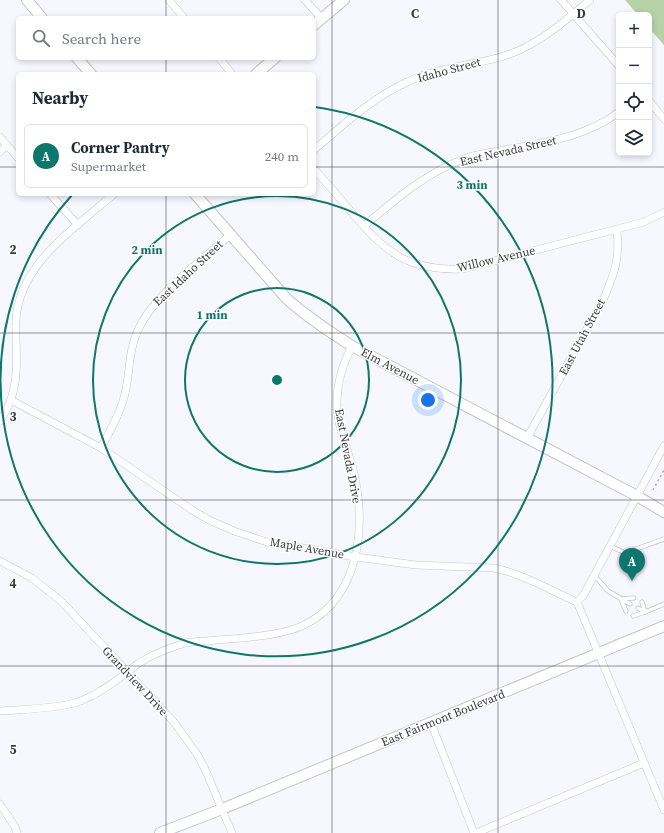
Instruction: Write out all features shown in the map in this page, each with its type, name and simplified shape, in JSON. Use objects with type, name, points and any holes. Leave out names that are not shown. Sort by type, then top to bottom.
[{"type":"street","points":[[27,0],[40,16]]},
{"type":"street","points":[[169,0],[182,16]]},
{"type":"street","points":[[306,0],[315,16]]},
{"type":"street","points":[[318,22],[344,0]]},
{"type":"street","points":[[561,0],[616,63]]},
{"type":"street","name":"Idaho Street","points":[[316,148],[360,110],[384,94],[408,81],[428,74],[510,54],[553,31],[590,0]]},
{"type":"street","points":[[79,60],[88,72]]},
{"type":"street","points":[[220,60],[230,72]]},
{"type":"street","points":[[258,72],[273,60]]},
{"type":"street","points":[[652,105],[664,119]]},
{"type":"street","name":"East Nevada Street","points":[[364,226],[406,191],[425,178],[456,162],[471,156],[568,137],[596,126],[616,114]]},
{"type":"street","points":[[0,137],[16,156]]},
{"type":"street","points":[[0,152],[7,145]]},
{"type":"street","name":"Willow Avenue","points":[[316,170],[384,247],[408,261],[422,266],[449,269],[462,268],[617,230],[644,222],[664,212]]},
{"type":"street","points":[[52,196],[78,225]]},
{"type":"street","points":[[0,421],[11,400],[15,384],[16,319],[23,290],[36,267],[46,254],[112,196]]},
{"type":"street","name":"Elm Avenue","points":[[197,196],[286,298],[301,312],[325,329],[352,346],[637,496],[664,512]]},
{"type":"street","name":"East Utah Street","points":[[527,438],[604,298],[613,277],[618,259],[617,230]]},
{"type":"street","name":"East Idaho Street","points":[[101,448],[120,409],[126,389],[133,343],[145,316],[155,303],[172,286],[230,235]]},
{"type":"street","name":"East Nevada Drive","points":[[0,711],[44,708],[75,703],[96,694],[115,683],[139,663],[171,647],[188,643],[282,632],[306,624],[328,609],[338,598],[346,585],[356,557],[359,530],[358,501],[354,473],[338,420],[337,403],[345,360],[352,346]]},
{"type":"street","name":"Maple Avenue","points":[[11,400],[101,448],[192,510],[221,526],[268,542],[356,557],[416,565],[494,568],[504,570],[577,602]]},
{"type":"street","points":[[664,446],[583,596],[577,602],[664,810]]},
{"type":"street","name":"Grandview Drive","points":[[0,561],[32,578],[62,602],[168,716],[190,743],[205,769],[232,833]]},
{"type":"street","name":"East Fairmont Boulevard","points":[[160,833],[222,809],[664,626]]},
{"type":"street","points":[[431,723],[475,833],[644,763]]},
{"type":"street","points":[[0,804],[15,827],[17,833]]},
{"type":"lane","points":[[610,546],[626,553],[664,539]]},
{"type":"lane","points":[[594,575],[608,592],[630,604]]},
{"type":"lane","points":[[621,599],[634,598]]},
{"type":"lane","points":[[621,599],[626,612]]},
{"type":"lane","points":[[642,602],[645,612]]},
{"type":"lane","points":[[633,616],[664,604]]},
{"type":"lane","points":[[638,608],[645,612]]},
{"type":"path","points":[[653,490],[664,470]]},
{"type":"green space","points":[[625,0],[664,0],[664,45],[652,31],[652,12],[635,12]]},
{"type":"place","name":"Corner Pantry","points":[[632,581]]}]
